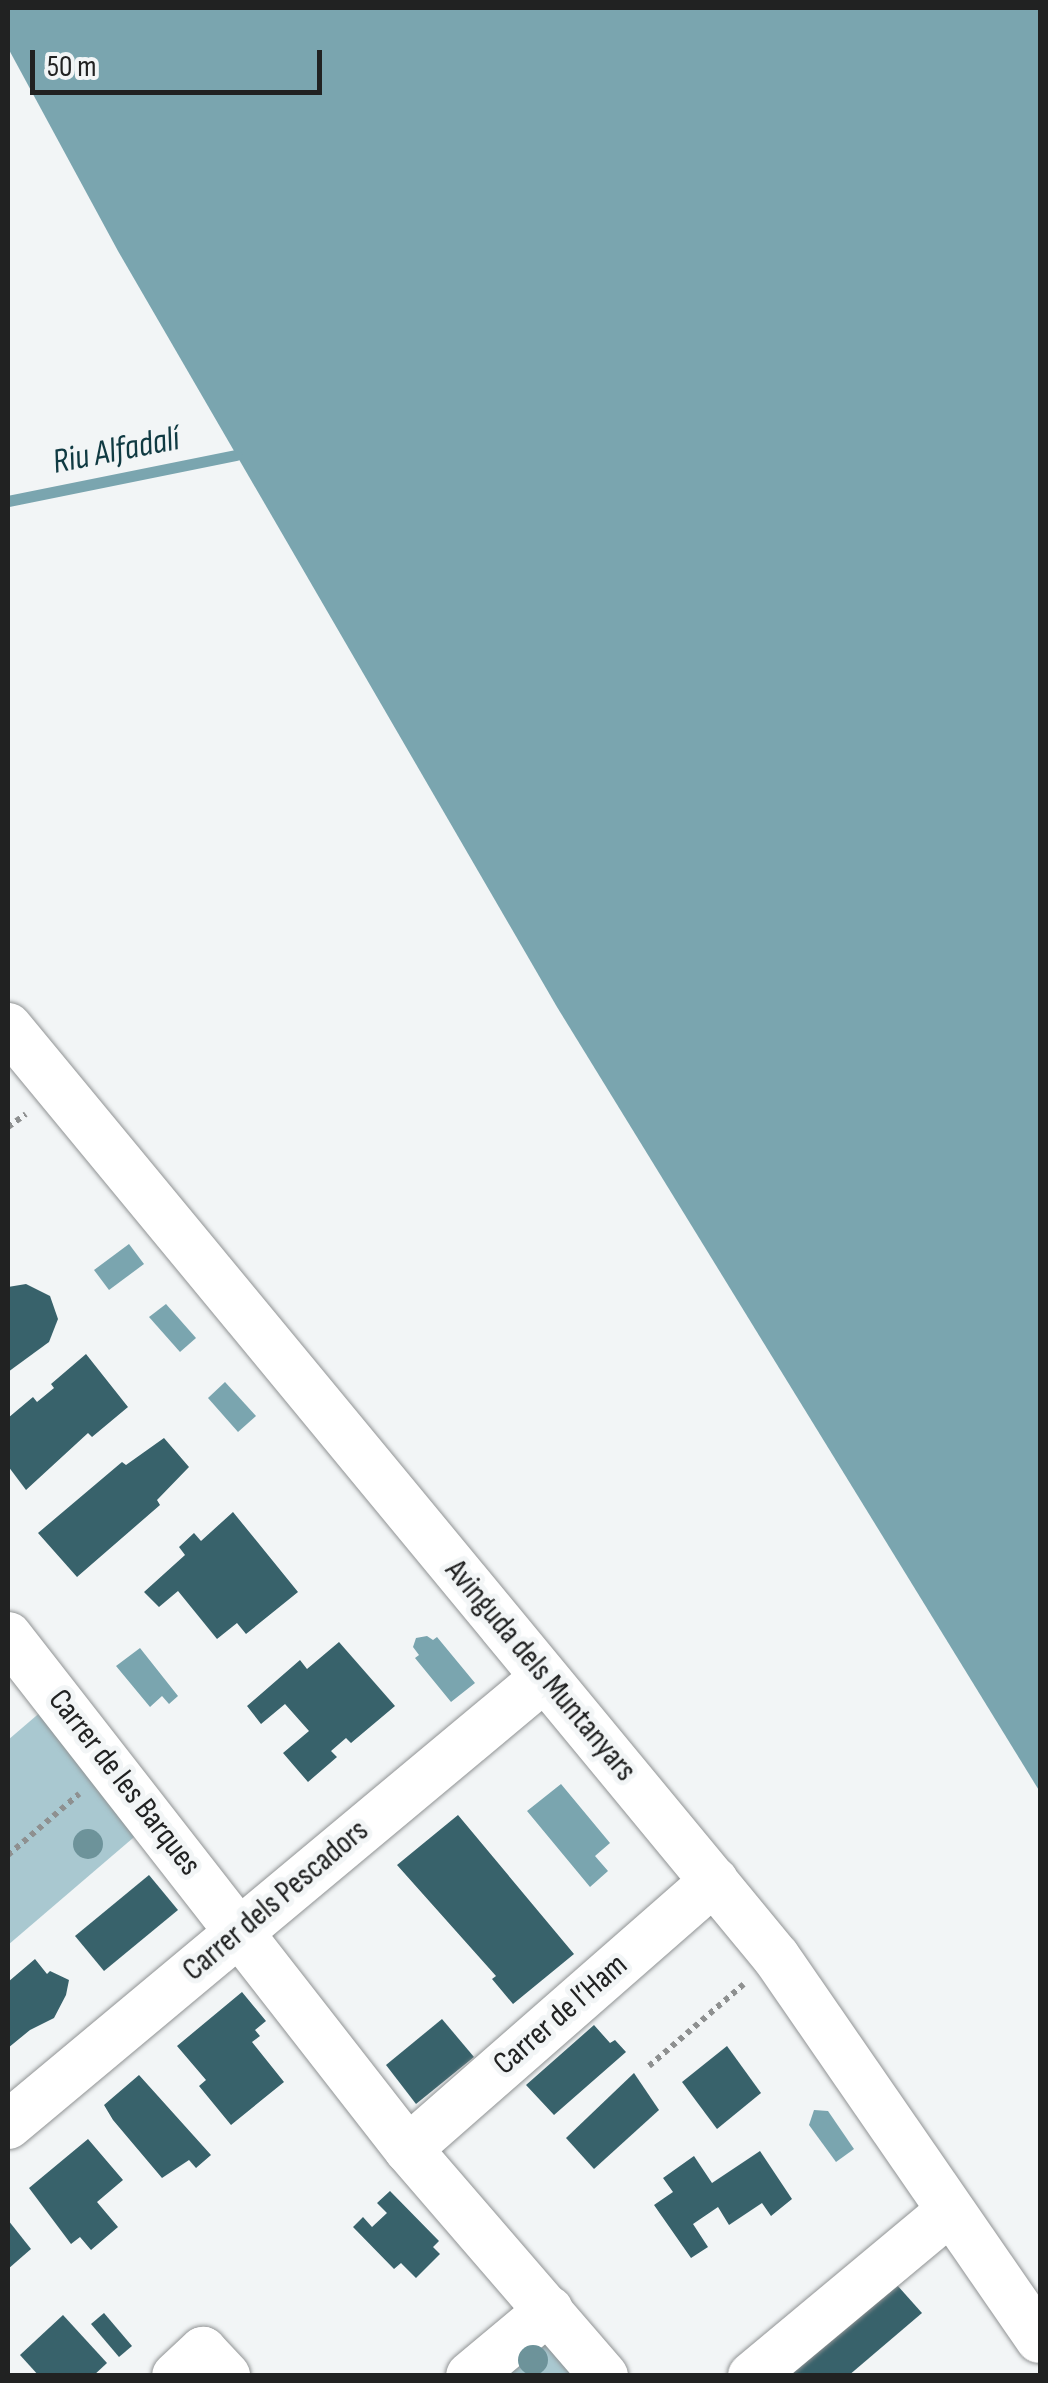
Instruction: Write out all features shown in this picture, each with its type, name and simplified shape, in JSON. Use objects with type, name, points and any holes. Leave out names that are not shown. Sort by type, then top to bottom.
[{"type":"street","name":"Avinguda dels Muntanyars","points":[[8,1027],[776,1957],[1040,2340]]},
{"type":"street","name":"Carrer de les Barques","points":[[8,1636],[240,1930]]},
{"type":"street","name":"Carrer dels Pescadors","points":[[8,2125],[544,1678]]},
{"type":"street","name":"Carrer de l’Ham","points":[[408,2148],[714,1882]]},
{"type":"street","points":[[240,1930],[408,2148],[604,2376]]},
{"type":"street","points":[[752,2376],[950,2211]]},
{"type":"street","points":[[470,2376],[549,2310]]},
{"type":"street","points":[[176,2376],[203,2351],[226,2376]]},
{"type":"path","points":[[8,1855],[111,1764]]},
{"type":"path","points":[[649,2066],[776,1957]]},
{"type":"shaded area","points":[[8,8],[1040,8],[1040,1792],[557,1007],[118,251],[8,48]]},
{"type":"shaded area","points":[[129,1244],[144,1264],[109,1290],[94,1270]]},
{"type":"shaded area","points":[[166,1304],[196,1338],[180,1352],[149,1317]]},
{"type":"shaded area","points":[[225,1382],[256,1416],[238,1432],[208,1398]]},
{"type":"shaded area","points":[[427,1636],[433,1640],[437,1637],[475,1683],[451,1702],[415,1658],[419,1655],[413,1647],[416,1638]]},
{"type":"shaded area","points":[[140,1648],[178,1696],[169,1704],[162,1696],[150,1707],[116,1666]]},
{"type":"shaded area","points":[[43,1710],[140,1832],[8,1945],[8,1740]]},
{"type":"shaded area","points":[[561,1784],[610,1843],[595,1856],[608,1871],[590,1887],[527,1811]]},
{"type":"shaded area","points":[[814,2110],[828,2111],[854,2149],[836,2162],[809,2125]]},
{"type":"shaded area","points":[[543,2341],[575,2376],[498,2376]]},
{"type":"building","points":[[26,1284],[50,1296],[58,1319],[49,1342],[8,1372],[8,1287]]},
{"type":"building","points":[[86,1354],[128,1407],[92,1437],[88,1433],[26,1490],[8,1466],[8,1418],[33,1397],[37,1402],[54,1388],[51,1384]]},
{"type":"building","points":[[164,1438],[189,1467],[157,1500],[160,1505],[77,1577],[38,1533],[122,1462],[126,1465]]},
{"type":"building","points":[[233,1512],[298,1592],[246,1634],[237,1623],[217,1639],[178,1591],[159,1607],[144,1592],[185,1555],[179,1547],[194,1533],[201,1541]]},
{"type":"building","points":[[339,1642],[395,1706],[351,1743],[346,1738],[331,1751],[337,1757],[308,1782],[283,1753],[309,1731],[285,1704],[261,1724],[247,1706],[300,1660],[307,1669]]},
{"type":"building","points":[[458,1815],[574,1954],[513,2004],[492,1979],[496,1976],[397,1865]]},
{"type":"building","points":[[149,1875],[178,1910],[104,1971],[75,1936]]},
{"type":"building","points":[[35,1959],[47,1974],[50,1971],[69,1980],[66,1995],[54,2018],[30,2030],[8,2048],[8,1982]]},
{"type":"building","points":[[242,1992],[266,2021],[255,2030],[260,2036],[252,2042],[284,2082],[231,2125],[199,2086],[206,2080],[177,2046]]},
{"type":"building","points":[[442,2019],[474,2057],[416,2104],[386,2065]]},
{"type":"building","points":[[594,2025],[610,2043],[615,2040],[626,2052],[554,2115],[526,2085]]},
{"type":"building","points":[[727,2046],[761,2093],[717,2129],[682,2082]]},
{"type":"building","points":[[634,2073],[659,2110],[594,2169],[566,2138]]},
{"type":"building","points":[[139,2075],[211,2155],[196,2168],[189,2160],[162,2178],[113,2120],[104,2105]]},
{"type":"building","points":[[88,2139],[123,2180],[97,2202],[118,2227],[91,2250],[80,2237],[71,2244],[29,2188]]},
{"type":"building","points":[[760,2151],[792,2199],[771,2216],[762,2203],[729,2225],[718,2207],[693,2224],[708,2247],[691,2258],[654,2205],[673,2192],[663,2178],[694,2156],[712,2183]]},
{"type":"building","points":[[390,2191],[439,2241],[433,2247],[440,2254],[416,2278],[401,2263],[394,2269],[353,2227],[363,2217],[372,2227],[387,2213],[377,2203]]},
{"type":"building","points":[[8,2220],[31,2249],[8,2269]]},
{"type":"building","points":[[897,2285],[922,2313],[848,2376],[789,2376]]},
{"type":"building","points":[[104,2313],[132,2346],[119,2357],[91,2324]]},
{"type":"building","points":[[63,2315],[107,2363],[93,2376],[39,2376],[20,2355]]},
{"type":"waterway","name":"Riu Alfadalí","points":[[8,501],[236,455]]}]
